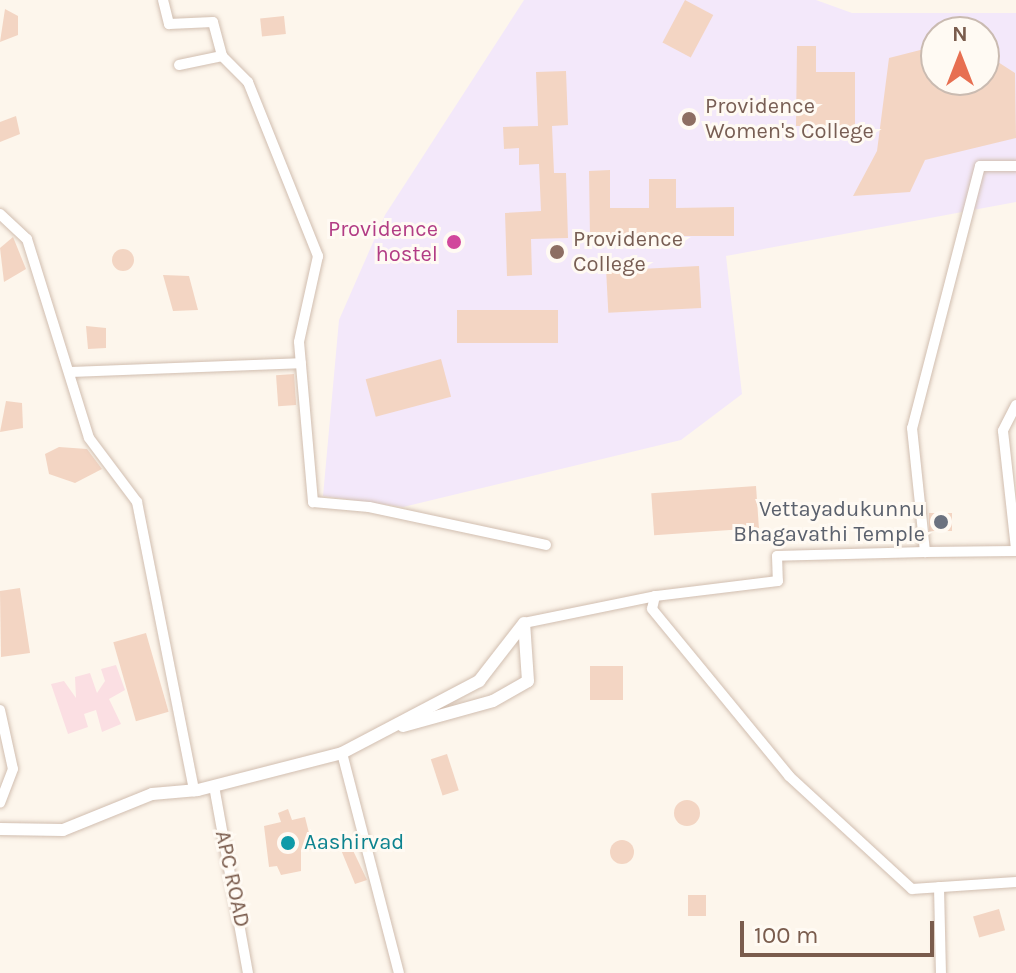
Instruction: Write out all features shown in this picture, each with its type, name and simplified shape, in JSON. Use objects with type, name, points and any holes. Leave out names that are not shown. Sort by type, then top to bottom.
[{"type":"street","points":[[163,0],[169,24],[213,22],[222,56],[248,82],[318,256],[301,363],[313,502],[369,507],[546,545]]},
{"type":"street","points":[[179,65],[222,56]]},
{"type":"street","points":[[925,552],[912,428],[980,166],[1016,166]]},
{"type":"street","points":[[0,214],[27,239],[89,438],[137,502],[194,791]]},
{"type":"street","points":[[69,372],[301,363]]},
{"type":"street","points":[[0,829],[63,830],[152,794],[194,791],[342,753],[479,681],[524,623],[655,596],[778,581],[777,556],[1016,549],[1003,431],[1016,405]]},
{"type":"street","points":[[655,596],[652,609],[789,776],[912,889],[1016,882]]},
{"type":"street","points":[[384,731],[493,701],[528,681],[524,623]]},
{"type":"street","points":[[0,710],[13,769],[0,803]]},
{"type":"street","points":[[342,753],[399,973]]},
{"type":"street","name":"APC ROAD","points":[[214,786],[248,973]]},
{"type":"street","points":[[939,887],[941,973]]},
{"type":"shaded area","name":"Providence College","points":[[524,0],[816,0],[852,13],[1016,13],[1016,202],[726,256],[742,394],[681,440],[403,507],[323,496],[339,320],[385,215]]},
{"type":"shaded area","points":[[116,665],[125,690],[109,699],[121,724],[102,732],[96,710],[84,714],[88,727],[68,734],[51,684],[64,681],[76,698],[75,677],[90,673],[97,693],[105,681],[101,669]]},
{"type":"building","points":[[685,0],[713,15],[691,57],[662,42]]},
{"type":"building","points":[[5,9],[18,16],[18,35],[0,42]]},
{"type":"building","points":[[284,16],[286,34],[262,36],[260,19]]},
{"type":"building","points":[[797,46],[816,46],[816,72],[855,72],[855,126],[796,126]]},
{"type":"building","points":[[920,50],[920,96],[1000,96],[1000,63],[1015,73],[1016,138],[925,160],[910,192],[853,196],[877,151],[889,58]]},
{"type":"building","points":[[566,71],[568,125],[552,126],[554,173],[566,173],[568,238],[531,239],[532,275],[507,276],[505,213],[541,211],[539,164],[519,165],[519,148],[504,149],[503,127],[538,126],[536,72]]},
{"type":"building","points":[[16,116],[20,134],[0,142],[0,122]]},
{"type":"building","points":[[610,170],[610,208],[649,208],[649,179],[676,179],[676,208],[734,207],[734,236],[673,236],[674,246],[656,246],[656,237],[590,238],[589,171]]},
{"type":"building","points":[[13,237],[26,269],[4,282],[0,248]]},
{"type":"building","points":[[123,249],[131,252],[134,260],[131,268],[123,271],[115,268],[112,260],[115,252]]},
{"type":"building","points":[[699,266],[701,308],[608,313],[606,271]]},
{"type":"building","points":[[163,275],[189,276],[198,310],[173,311]]},
{"type":"building","points":[[457,310],[558,310],[558,343],[457,343]]},
{"type":"building","points":[[86,326],[106,328],[106,348],[88,349]]},
{"type":"building","points":[[441,359],[451,397],[376,417],[366,379]]},
{"type":"building","points":[[294,374],[296,405],[278,406],[276,375]]},
{"type":"building","points":[[6,401],[22,403],[23,428],[0,432]]},
{"type":"building","points":[[59,447],[87,449],[102,469],[75,483],[49,474],[45,454]]},
{"type":"building","points":[[756,486],[759,528],[654,535],[651,493]]},
{"type":"building","name":"Vettayadukunnu Bhagavathi Temple","points":[[929,513],[952,513],[952,531],[929,531]]},
{"type":"building","points":[[20,588],[30,653],[1,657],[0,591]]},
{"type":"building","points":[[146,633],[169,712],[136,721],[113,642]]},
{"type":"building","points":[[590,666],[623,666],[623,700],[590,700]]},
{"type":"building","points":[[447,754],[459,790],[443,795],[431,759]]},
{"type":"building","points":[[687,800],[696,804],[700,813],[696,822],[687,826],[678,822],[674,813],[678,804]]},
{"type":"building","name":"Aashirvad","points":[[288,809],[292,820],[305,817],[313,849],[301,852],[301,871],[281,875],[277,866],[269,867],[264,826],[281,822],[278,813]]},
{"type":"building","points":[[622,840],[631,843],[634,852],[631,861],[622,864],[613,861],[610,852],[613,843]]},
{"type":"building","points":[[349,842],[367,880],[355,884],[339,845]]},
{"type":"building","points":[[688,895],[706,895],[706,916],[688,916]]},
{"type":"building","points":[[999,909],[1005,930],[979,938],[973,916]]},
{"type":"place","name":"Providence Women's College","points":[[689,119]]},
{"type":"place","name":"Providence hostel","points":[[454,242]]},
{"type":"place","name":"Providence College","points":[[557,252]]},
{"type":"place","name":"Vettayadukunnu Bhagavathi Temple","points":[[941,522]]},
{"type":"place","name":"Aashirvad","points":[[288,843]]}]
